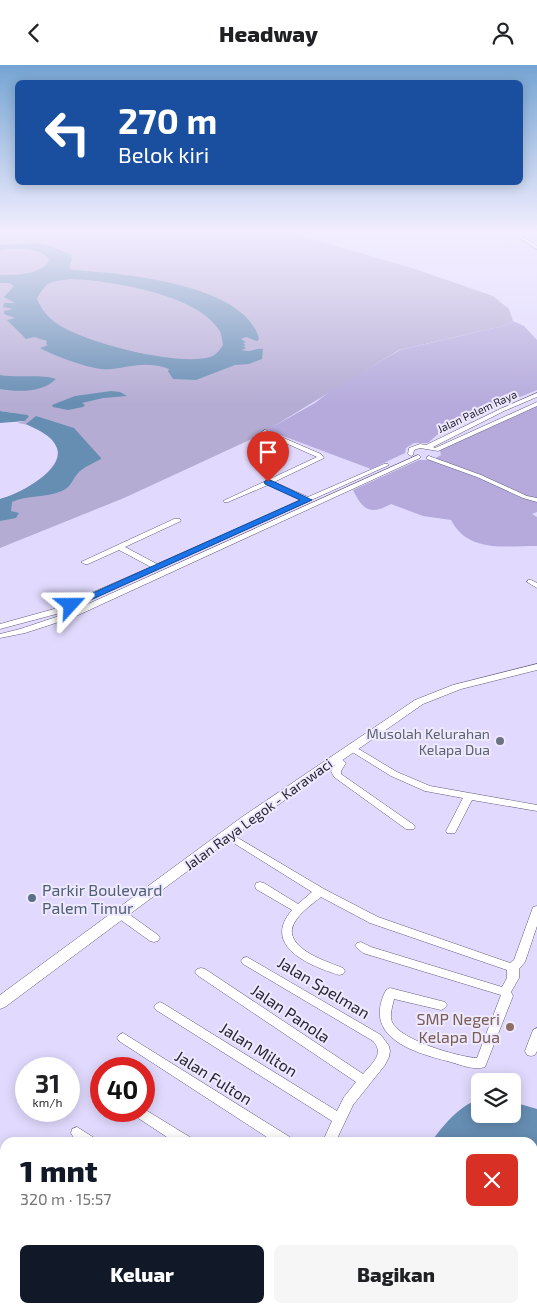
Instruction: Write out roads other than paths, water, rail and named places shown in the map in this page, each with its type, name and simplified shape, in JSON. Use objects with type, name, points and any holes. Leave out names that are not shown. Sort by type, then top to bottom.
[{"type":"main road","name":"Jalan Raya Legok - Karawaci","points":[[0,1003],[335,758],[419,702],[435,695],[537,667]]},
{"type":"street","name":"Jalan Palem Raya","points":[[415,455],[410,451],[413,448],[428,447],[502,410],[537,395]]},
{"type":"street","name":"Jalan Palem Raya","points":[[429,458],[436,452],[537,404]]},
{"type":"street","points":[[226,501],[321,457],[264,432]]},
{"type":"street","points":[[428,447],[537,495]]},
{"type":"street","points":[[0,636],[71,615],[415,455]]},
{"type":"street","points":[[0,627],[57,611],[415,455],[429,458],[478,476],[525,497],[537,500]]},
{"type":"street","points":[[268,482],[308,500]]},
{"type":"street","points":[[85,563],[177,521]]},
{"type":"street","points":[[120,547],[157,567]]},
{"type":"street","points":[[352,748],[394,775],[417,785],[537,808]]},
{"type":"street","points":[[335,758],[341,762],[336,772],[338,775],[410,827]]},
{"type":"street","points":[[451,831],[469,796]]},
{"type":"street","points":[[228,835],[320,892],[374,920],[513,967]]},
{"type":"street","points":[[260,886],[300,910]]},
{"type":"street","points":[[320,892],[291,919],[286,928],[289,941],[307,958],[339,971]]},
{"type":"street","points":[[513,967],[519,962],[537,910]]},
{"type":"street","points":[[122,915],[154,938]]},
{"type":"street","points":[[361,946],[367,950],[506,992]]},
{"type":"street","name":"Jalan Spelman","points":[[247,961],[377,1038],[383,1044],[384,1054],[381,1061],[364,1081]]},
{"type":"street","points":[[441,1005],[390,993],[386,1018],[387,1024],[399,1037],[415,1046],[478,1064],[483,1061],[507,995],[506,992],[513,977],[513,967]]},
{"type":"street","name":"Jalan Panola","points":[[200,972],[364,1081]]},
{"type":"street","name":"Jalan Milton","points":[[160,1007],[340,1119]]},
{"type":"street","points":[[531,1051],[537,1033]]},
{"type":"street","name":"Jalan Fulton","points":[[123,1038],[279,1137]]},
{"type":"street","points":[[331,1137],[348,1101],[364,1081]]},
{"type":"street","points":[[155,1122],[179,1137]]},
{"type":"street","points":[[77,1133],[83,1137]]},
{"type":"water","points":[[12,288],[44,288],[37,299],[41,307],[52,320],[72,332],[134,352],[179,359],[198,359],[213,356],[223,345],[219,330],[208,318],[192,307],[173,299],[135,288],[189,288],[206,293],[230,305],[249,320],[259,339],[257,341],[246,337],[241,339],[246,342],[243,343],[246,345],[243,346],[246,348],[242,350],[263,349],[262,359],[249,364],[235,365],[196,380],[173,379],[168,371],[169,369],[154,365],[112,369],[86,366],[40,348],[48,345],[46,344],[47,341],[34,337],[26,339],[7,320],[15,318],[4,314],[4,311],[13,309],[3,307],[4,303],[15,303],[4,297]]},
{"type":"water","points":[[0,375],[56,379],[50,384],[37,389],[14,391],[0,389]]},
{"type":"water","points":[[111,391],[120,392],[127,396],[103,398],[82,403],[85,405],[83,407],[68,410],[53,407],[52,405],[75,396]]},
{"type":"water","points":[[0,411],[29,416],[25,421],[0,423]]},
{"type":"water","points":[[36,416],[74,428],[101,459],[80,471],[68,487],[62,491],[12,502],[11,511],[19,513],[16,518],[0,521],[0,499],[28,487],[38,480],[54,465],[58,456],[57,448],[52,440],[44,433],[26,424]]},
{"type":"water","points":[[471,1103],[471,1123],[521,1123],[521,1104],[537,1109],[537,1137],[435,1137],[446,1123]]},
{"type":"place","name":"Musolah Kelurahan Kelapa Dua","points":[[500,741]]},
{"type":"place","name":"Parkir Boulevard Palem Timur","points":[[32,898]]},
{"type":"place","name":"SMP Negeri Kelapa Dua","points":[[510,1027]]}]
